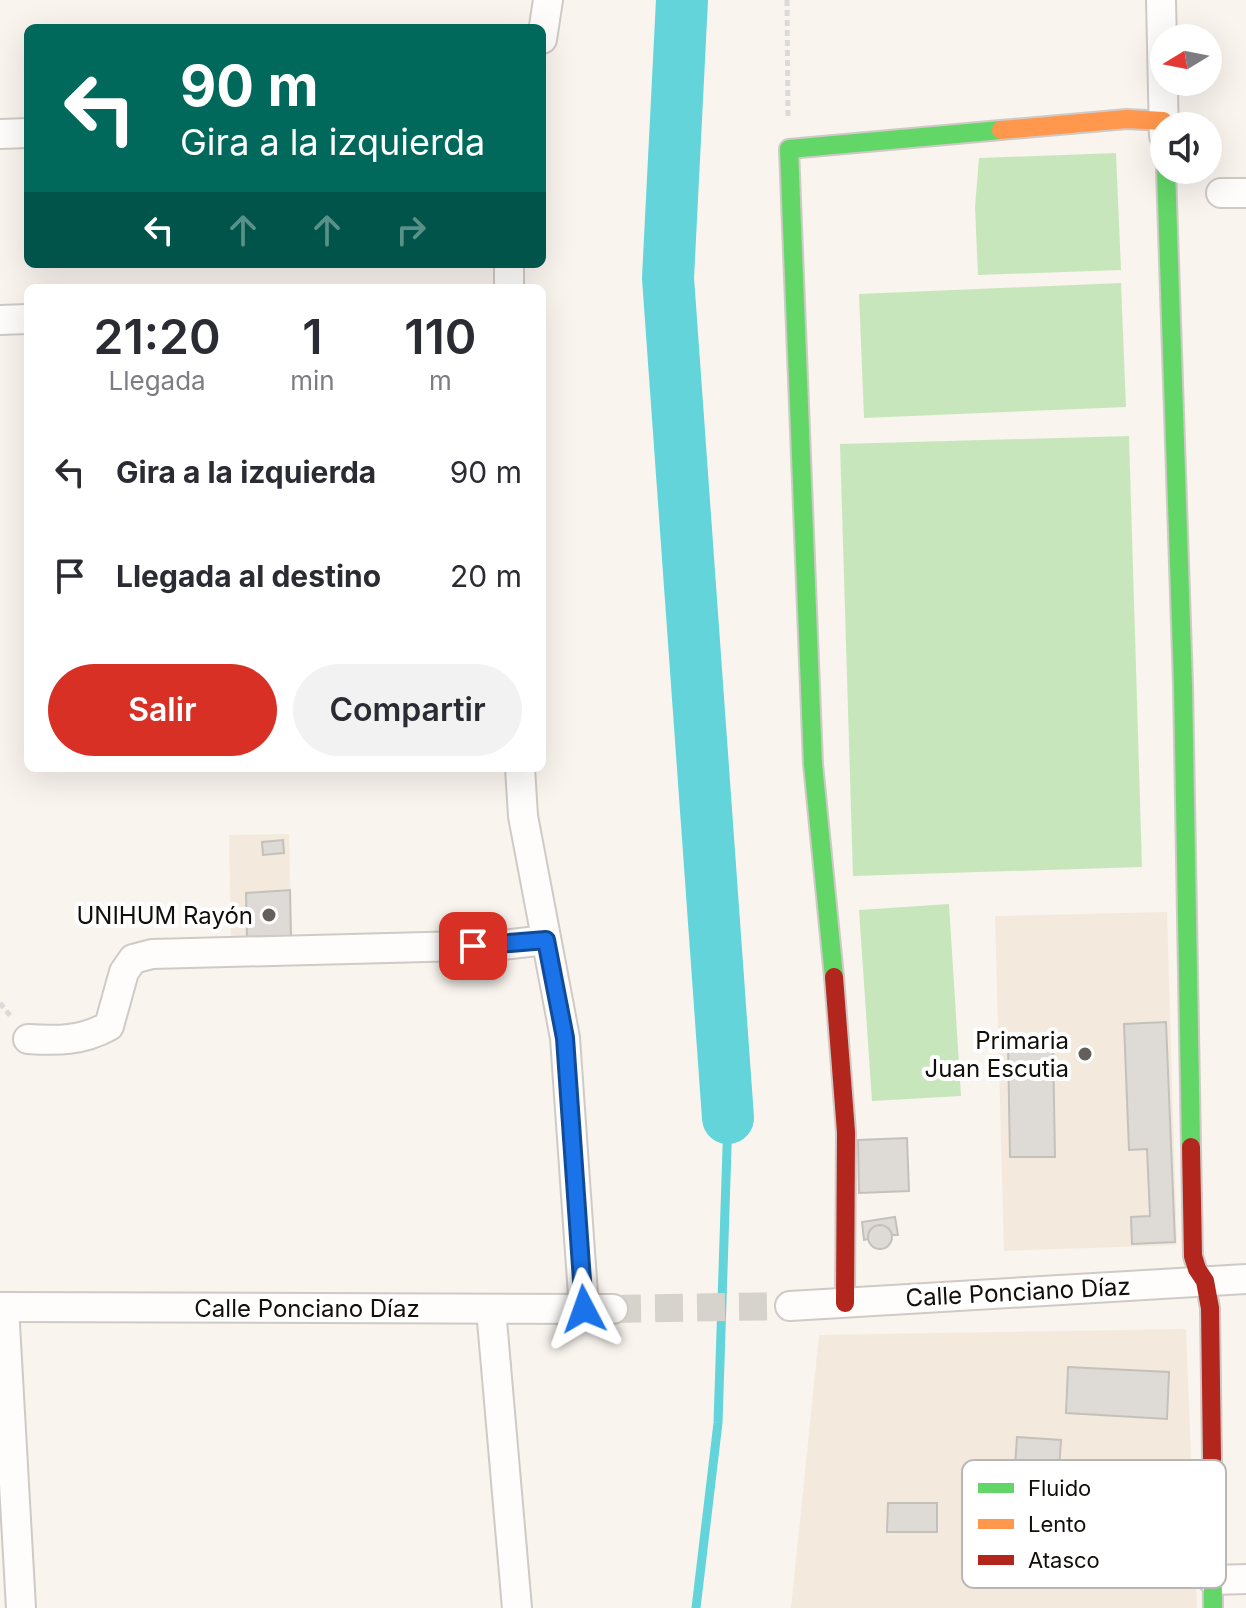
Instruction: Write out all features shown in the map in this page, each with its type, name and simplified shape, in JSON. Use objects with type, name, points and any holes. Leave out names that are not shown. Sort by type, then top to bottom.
[{"type":"street","points":[[544,24],[548,0]]},
{"type":"street","points":[[1161,0],[1163,112]]},
{"type":"street","points":[[845,1303],[845,1113],[839,1014],[813,764],[789,149],[1127,119],[1150,125]]},
{"type":"street","points":[[0,134],[24,133]]},
{"type":"street","points":[[1166,184],[1183,685],[1193,1256],[1205,1281],[1210,1308],[1212,1460]]},
{"type":"street","points":[[0,320],[24,319]]},
{"type":"street","points":[[520,772],[523,816],[565,1038],[584,1309]]},
{"type":"street","points":[[28,1039],[69,1040],[92,1035],[109,1026],[124,972],[133,959],[152,954],[503,945],[546,940]]},
{"type":"street","name":"Calle Ponciano Díaz","points":[[790,1306],[1246,1279]]},
{"type":"street","points":[[2,1307],[21,1608]]},
{"type":"street","name":"Calle Ponciano Díaz","points":[[2,1307],[613,1309]]},
{"type":"street","points":[[491,1309],[517,1608]]},
{"type":"street","points":[[1213,1594],[1246,1579]]},
{"type":"path","points":[[787,0],[789,149]]},
{"type":"shaded area","points":[[289,834],[291,936],[231,938],[229,835]]},
{"type":"shaded area","name":"Primaria Juan Escutia","points":[[1167,912],[1177,1245],[1004,1251],[995,916]]},
{"type":"shaded area","points":[[1186,1329],[1191,1460],[962,1460],[962,1588],[1196,1588],[1197,1608],[791,1608],[819,1335]]},
{"type":"green space","points":[[1116,153],[1121,270],[978,275],[975,207],[979,158]]},
{"type":"green space","points":[[1121,283],[1126,407],[864,418],[859,294]]},
{"type":"green space","points":[[1129,436],[1142,867],[853,876],[840,444]]},
{"type":"green space","points":[[949,904],[961,1096],[872,1101],[859,910]]},
{"type":"building","points":[[283,840],[284,853],[263,855],[262,842]]},
{"type":"building","name":"UNIHUM Rayón","points":[[290,890],[291,936],[247,937],[246,893]]},
{"type":"building","points":[[1166,1022],[1175,1242],[1132,1244],[1131,1217],[1150,1216],[1147,1149],[1129,1150],[1124,1024]]},
{"type":"building","points":[[1008,1045],[1053,1045],[1055,1157],[1010,1157]]},
{"type":"building","points":[[907,1138],[909,1191],[859,1193],[858,1140]]},
{"type":"building","points":[[895,1217],[898,1235],[892,1235],[884,1226],[876,1226],[864,1240],[862,1222]]},
{"type":"building","points":[[880,1225],[889,1228],[892,1237],[889,1246],[880,1249],[871,1246],[868,1237],[871,1228]]},
{"type":"building","points":[[1068,1367],[1169,1372],[1167,1419],[1066,1413]]},
{"type":"building","points":[[1017,1437],[1061,1440],[1060,1460],[1015,1460]]},
{"type":"building","points":[[888,1503],[937,1503],[937,1532],[887,1532]]},
{"type":"waterway","points":[[682,0],[668,278],[728,1118]]},
{"type":"waterway","points":[[696,1608],[718,1423],[728,1118]]},
{"type":"tunnel","points":[[613,1309],[790,1306]]},
{"type":"traffic: fast","points":[[834,977],[813,764],[789,149],[1001,130]]},
{"type":"traffic: fast","points":[[1166,184],[1183,685],[1191,1147]]},
{"type":"traffic: fast","points":[[1213,1588],[1213,1608]]},
{"type":"traffic: slow","points":[[1001,130],[1127,119],[1150,120]]},
{"type":"traffic: jam","points":[[834,977],[846,1132],[845,1303]]},
{"type":"traffic: jam","points":[[1191,1147],[1193,1256],[1205,1281],[1210,1308],[1212,1459]]},
{"type":"place","name":"UNIHUM Rayón","points":[[269,915]]},
{"type":"place","name":"Primaria Juan Escutia","points":[[1085,1054]]},
{"type":"route","points":[[473,946],[546,940],[565,1038],[584,1309]]}]
